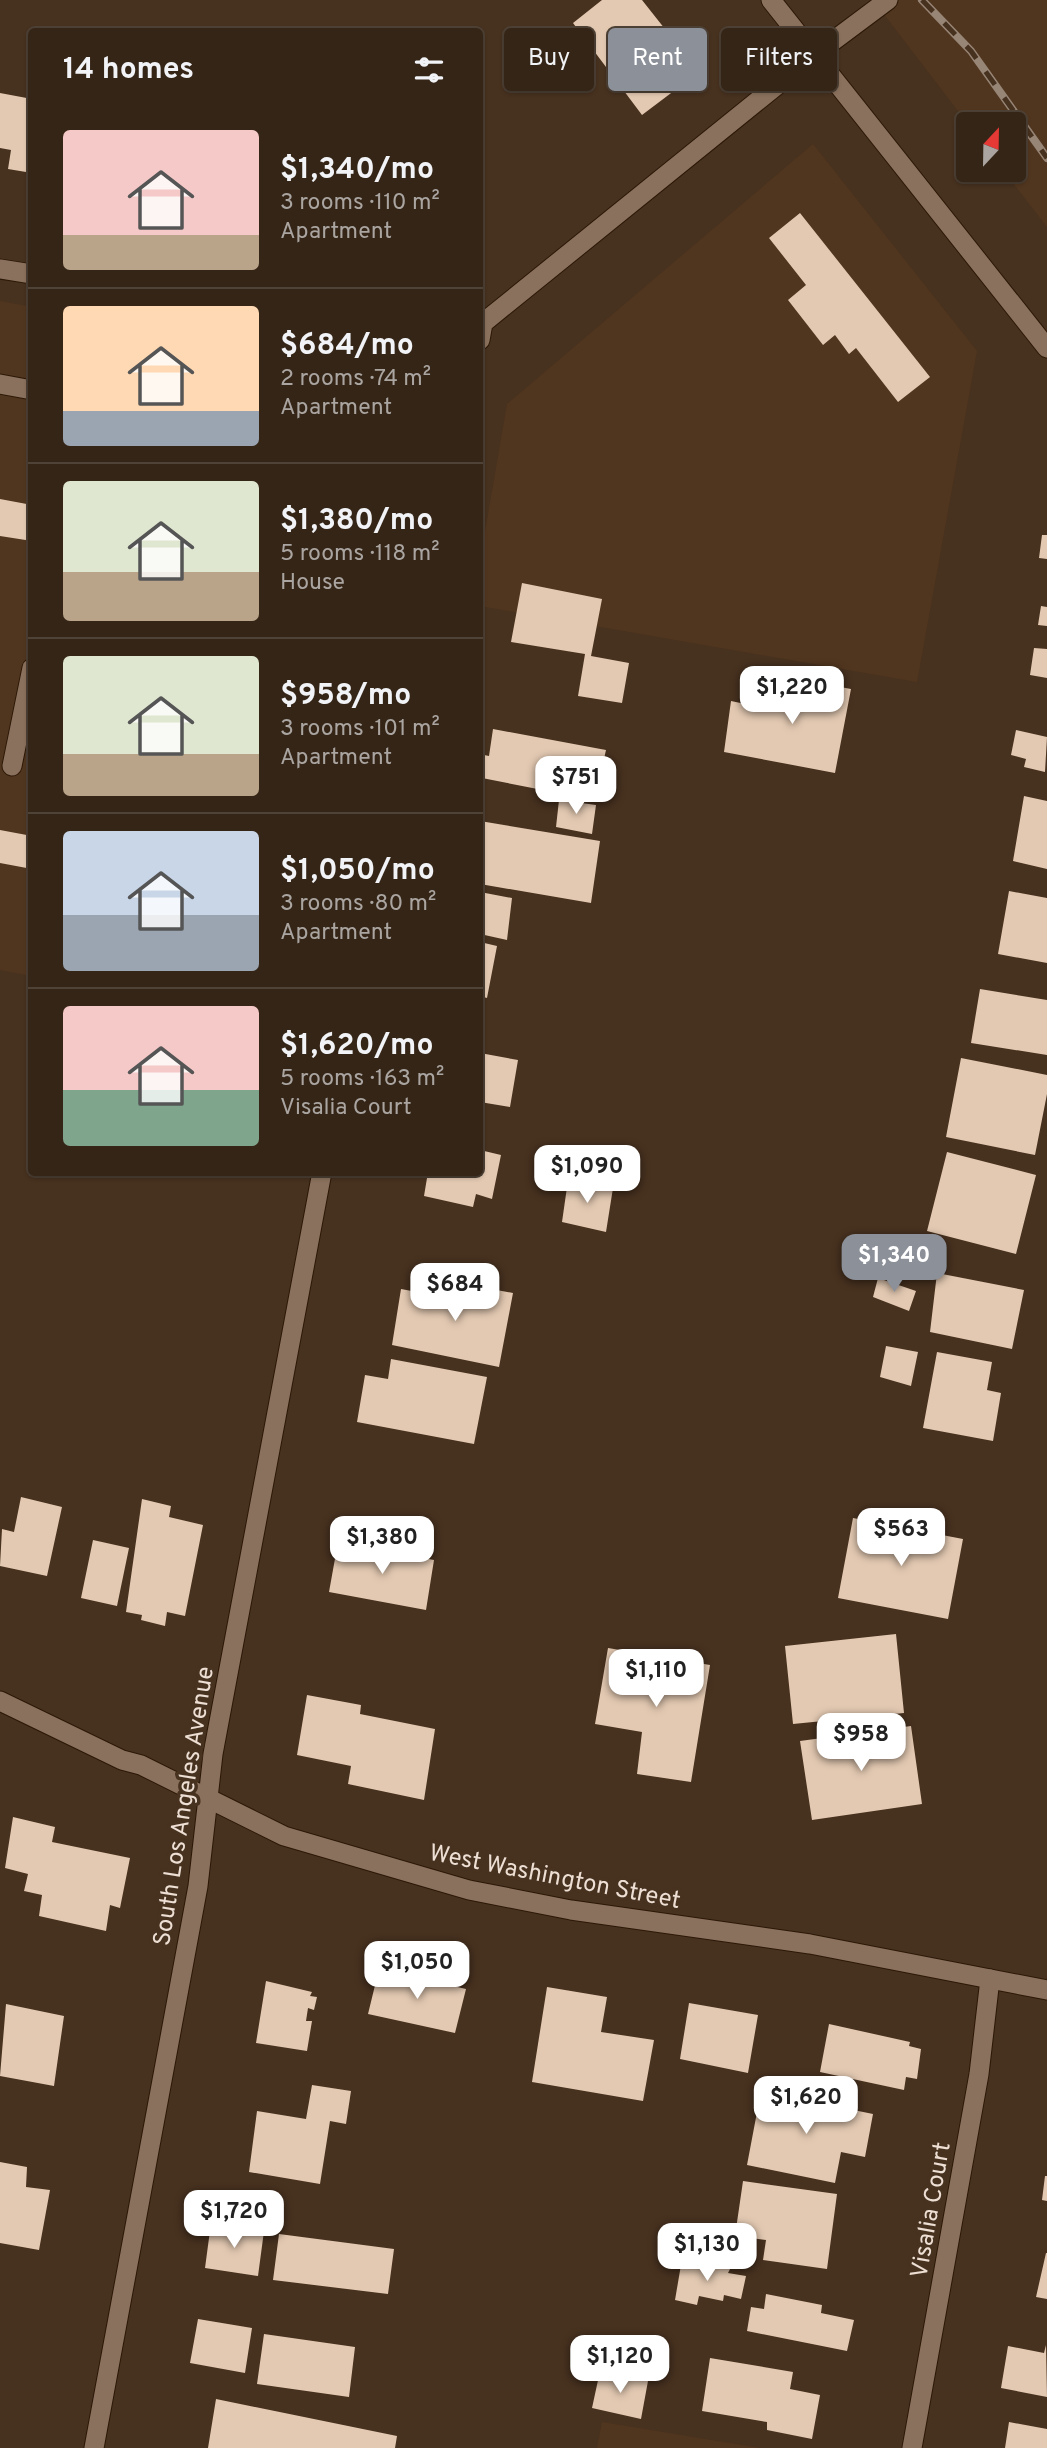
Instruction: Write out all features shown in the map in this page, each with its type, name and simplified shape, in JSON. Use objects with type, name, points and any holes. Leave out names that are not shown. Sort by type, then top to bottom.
[{"type":"street","points":[[771,0],[792,28]]},
{"type":"street","points":[[837,37],[888,0]]},
{"type":"street","points":[[837,85],[1047,348]]},
{"type":"street","points":[[483,323],[769,91]]},
{"type":"street","points":[[0,269],[28,273]]},
{"type":"street","points":[[0,384],[28,389]]},
{"type":"street","points":[[15,766],[28,691]]},
{"type":"street","name":"South Los Angeles Avenue","points":[[94,2448],[198,1886],[213,1754],[321,1176]]},
{"type":"street","name":"West Washington Street","points":[[0,1701],[284,1836],[469,1890],[571,1910],[810,1944],[1047,1990]]},
{"type":"street","name":"Visalia Court","points":[[912,2448],[979,2074],[990,1979]]},
{"type":"shaded area","points":[[873,0],[1047,0],[1047,227],[1012,182],[1026,182],[1026,112],[959,112]]},
{"type":"shaded area","points":[[813,144],[977,351],[917,682],[483,607],[483,544],[507,404]]},
{"type":"shaded area","points":[[0,301],[28,306],[28,975],[0,970]]},
{"type":"shaded area","points":[[602,2422],[760,2448],[597,2448]]},
{"type":"building","points":[[602,0],[642,0],[664,28],[608,28],[608,70],[594,51],[594,28],[577,28],[573,23]]},
{"type":"building","points":[[624,91],[674,91],[642,115]]},
{"type":"building","points":[[0,93],[28,98],[28,172],[8,169],[11,150],[0,148]]},
{"type":"building","points":[[800,213],[930,377],[898,402],[856,348],[849,354],[835,335],[823,345],[788,300],[806,285],[769,238]]},
{"type":"building","points":[[0,499],[28,504],[28,540],[0,536]]},
{"type":"building","points":[[1042,535],[1047,535],[1047,559],[1039,558]]},
{"type":"building","points":[[522,583],[602,599],[591,656],[629,663],[622,703],[578,696],[585,654],[511,642]]},
{"type":"building","points":[[1041,606],[1047,607],[1047,626],[1038,625]]},
{"type":"building","points":[[1034,648],[1047,649],[1047,678],[1030,675]]},
{"type":"building","points":[[781,676],[851,689],[835,773],[724,752],[731,701],[774,710]]},
{"type":"building","points":[[493,729],[606,750],[599,781],[563,774],[558,793],[483,778],[484,755],[489,756]]},
{"type":"building","points":[[1016,730],[1047,737],[1045,772],[1024,767],[1026,759],[1011,755]]},
{"type":"building","points":[[1024,796],[1047,801],[1047,869],[1013,861]]},
{"type":"building","points":[[559,800],[596,805],[592,834],[556,827]]},
{"type":"building","points":[[483,822],[600,841],[591,903],[483,885]]},
{"type":"building","points":[[0,830],[28,835],[28,868],[0,863]]},
{"type":"building","points":[[1009,891],[1047,898],[1047,963],[998,954]]},
{"type":"building","points":[[483,893],[512,898],[507,940],[483,935]]},
{"type":"building","points":[[483,943],[497,946],[487,998],[483,997]]},
{"type":"building","points":[[980,989],[1047,1000],[1047,1055],[971,1043]]},
{"type":"building","points":[[483,1054],[518,1060],[510,1107],[483,1102]]},
{"type":"building","points":[[961,1058],[1047,1075],[1047,1094],[1035,1155],[946,1137]]},
{"type":"building","points":[[483,1151],[501,1155],[492,1199],[476,1194],[473,1207],[424,1196],[427,1176],[483,1176]]},
{"type":"building","points":[[947,1152],[1036,1175],[1016,1254],[927,1231]]},
{"type":"building","points":[[568,1180],[613,1188],[606,1232],[562,1222]]},
{"type":"building","points":[[937,1273],[1024,1290],[1012,1349],[930,1332]]},
{"type":"building","points":[[878,1278],[916,1291],[909,1311],[873,1297]]},
{"type":"building","points":[[448,1281],[513,1293],[499,1367],[392,1345],[401,1289],[444,1297]]},
{"type":"building","points":[[886,1346],[918,1352],[911,1386],[880,1377]]},
{"type":"building","points":[[937,1352],[992,1362],[987,1390],[1001,1393],[993,1441],[923,1428]]},
{"type":"building","points":[[391,1359],[487,1377],[474,1444],[357,1422],[365,1375],[388,1379]]},
{"type":"building","points":[[21,1497],[62,1507],[47,1576],[0,1566],[2,1529],[14,1532]]},
{"type":"building","points":[[142,1499],[171,1506],[169,1517],[203,1525],[185,1616],[167,1612],[165,1626],[141,1620],[142,1615],[126,1612]]},
{"type":"building","points":[[853,1518],[963,1539],[948,1619],[838,1598]]},
{"type":"building","points":[[93,1540],[129,1548],[117,1606],[81,1598]]},
{"type":"building","points":[[338,1542],[434,1560],[426,1610],[329,1592]]},
{"type":"building","points":[[896,1634],[904,1713],[793,1724],[785,1646]]},
{"type":"building","points":[[608,1648],[710,1665],[691,1782],[637,1774],[642,1732],[595,1724]]},
{"type":"building","points":[[307,1695],[361,1705],[360,1714],[435,1729],[424,1800],[348,1784],[351,1766],[297,1755]]},
{"type":"building","points":[[911,1726],[922,1804],[812,1820],[800,1741]]},
{"type":"building","points":[[13,1817],[55,1827],[52,1842],[130,1858],[120,1908],[110,1905],[106,1931],[39,1916],[42,1895],[24,1891],[28,1874],[5,1868]]},
{"type":"building","points":[[379,1969],[466,1989],[455,2033],[368,2014]]},
{"type":"building","points":[[266,1981],[312,1992],[310,1996],[317,1997],[314,2010],[308,2008],[306,2021],[312,2021],[307,2051],[256,2043]]},
{"type":"building","points":[[547,1987],[607,1997],[601,2032],[654,2040],[643,2101],[532,2082]]},
{"type":"building","points":[[689,2003],[758,2015],[748,2073],[680,2059]]},
{"type":"building","points":[[6,2004],[64,2016],[54,2086],[0,2076]]},
{"type":"building","points":[[829,2024],[910,2042],[909,2046],[921,2049],[917,2079],[906,2077],[904,2090],[820,2072]]},
{"type":"building","points":[[312,2085],[351,2091],[346,2124],[330,2121],[320,2184],[249,2172],[257,2111],[306,2119]]},
{"type":"building","points":[[761,2091],[873,2114],[865,2157],[841,2152],[835,2183],[747,2165]]},
{"type":"building","points":[[0,2162],[27,2167],[26,2187],[50,2190],[39,2250],[0,2243]]},
{"type":"building","points":[[1047,2176],[1047,2201],[1042,2200]]},
{"type":"building","points":[[743,2181],[837,2194],[827,2269],[763,2260],[766,2240],[735,2236]]},
{"type":"building","points":[[211,2223],[264,2231],[258,2276],[205,2268]]},
{"type":"building","points":[[279,2234],[394,2249],[388,2294],[273,2280]]},
{"type":"building","points":[[1047,2253],[1047,2299],[1036,2297]]},
{"type":"building","points":[[682,2259],[730,2269],[728,2273],[746,2276],[741,2299],[724,2295],[723,2301],[699,2296],[697,2305],[675,2300]]},
{"type":"building","points":[[766,2294],[822,2305],[821,2313],[854,2320],[847,2351],[747,2331],[751,2307],[764,2309]]},
{"type":"building","points":[[198,2319],[252,2328],[245,2373],[190,2363]]},
{"type":"building","points":[[264,2334],[355,2347],[349,2397],[257,2384]]},
{"type":"building","points":[[1046,2345],[1047,2397],[1001,2388],[1008,2346],[1044,2353]]},
{"type":"building","points":[[710,2358],[793,2372],[790,2389],[820,2395],[812,2439],[767,2430],[767,2422],[702,2411]]},
{"type":"building","points":[[600,2371],[648,2381],[641,2419],[592,2408]]},
{"type":"building","points":[[216,2399],[397,2436],[395,2448],[208,2448]]},
{"type":"building","points":[[1009,2422],[1047,2429],[1047,2448],[1005,2448]]},
{"type":"railway","points":[[922,0],[971,51],[1047,158]]}]
